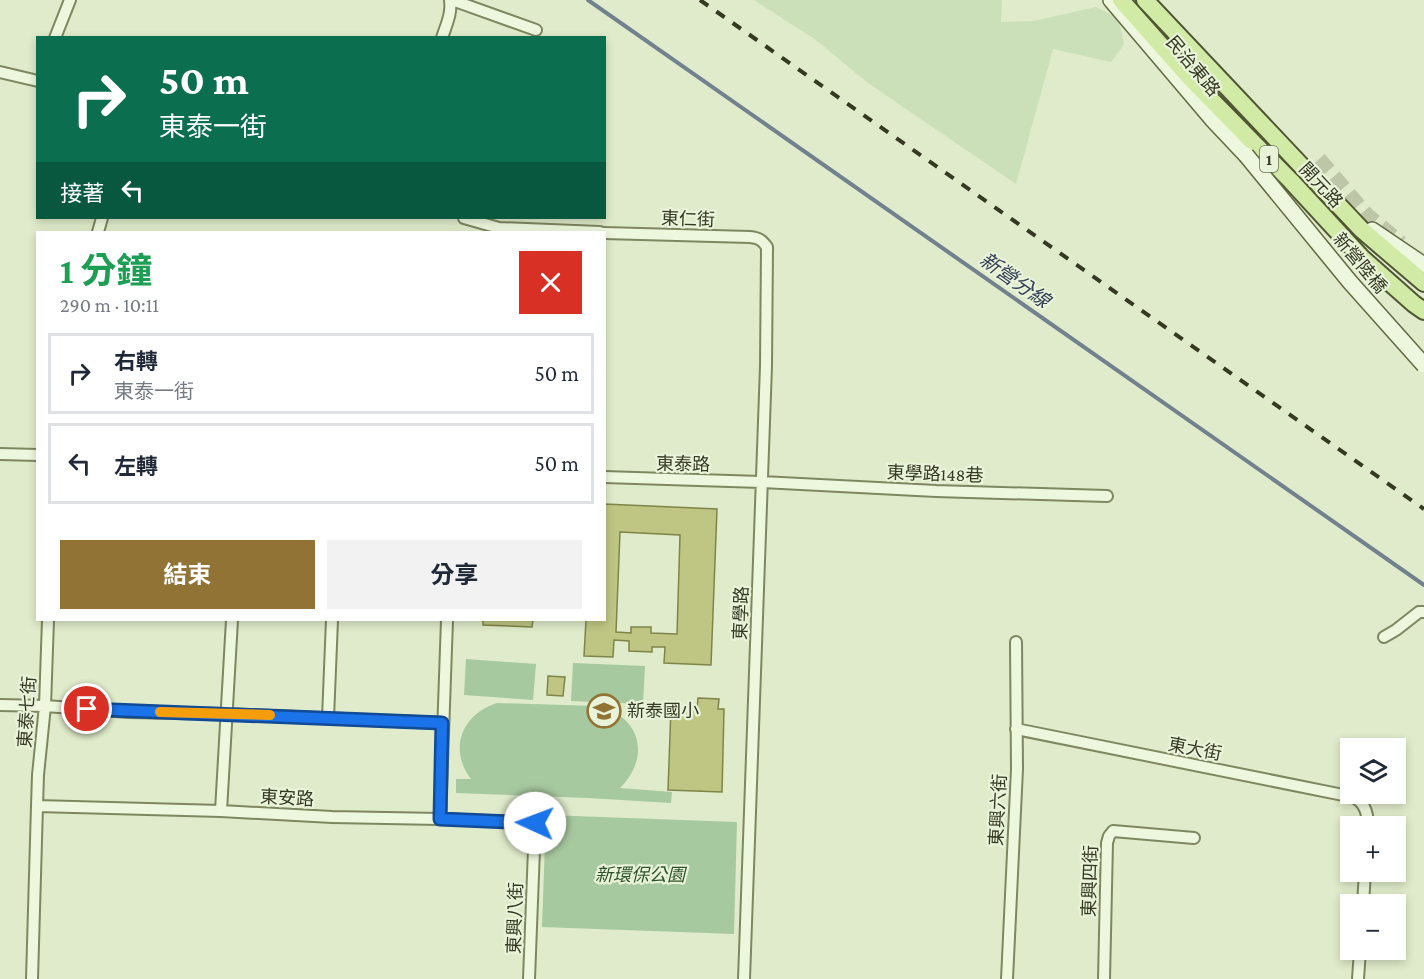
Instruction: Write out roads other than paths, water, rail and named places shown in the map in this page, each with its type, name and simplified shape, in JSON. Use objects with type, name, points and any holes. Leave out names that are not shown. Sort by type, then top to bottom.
[{"type":"main road","name":"開元路","points":[[1121,0],[1191,79],[1291,181],[1362,258],[1424,311]]},
{"type":"main road","name":"開元路","points":[[1145,0],[1362,230],[1424,283]]},
{"type":"street","points":[[56,36],[70,0]]},
{"type":"street","points":[[443,36],[449,17],[451,0],[536,30]]},
{"type":"street","name":"民治東路","points":[[1111,0],[1212,119],[1246,155]]},
{"type":"street","name":"新營陸橋","points":[[1156,0],[1324,185],[1373,231],[1424,265]]},
{"type":"street","points":[[0,72],[36,81]]},
{"type":"street","name":"新營陸橋","points":[[1246,155],[1350,282],[1424,366]]},
{"type":"street","name":"東仁街","points":[[467,219],[498,230],[533,231]]},
{"type":"street","name":"東仁街","points":[[606,233],[750,237],[758,238],[767,247]]},
{"type":"street","name":"東學路","points":[[744,979],[766,366],[767,247]]},
{"type":"street","points":[[1368,314],[1394,328]]},
{"type":"street","points":[[0,454],[36,455]]},
{"type":"street","name":"東泰路","points":[[606,477],[761,482]]},
{"type":"street","name":"東學路148巷","points":[[761,482],[873,489],[1107,496]]},
{"type":"street","points":[[1384,637],[1419,612],[1424,612]]},
{"type":"street","name":"東泰七街","points":[[32,979],[38,775],[45,706],[48,621]]},
{"type":"street","points":[[221,811],[232,621]]},
{"type":"street","points":[[328,718],[332,621]]},
{"type":"street","points":[[440,819],[447,621]]},
{"type":"street","name":"東興六街","points":[[1007,979],[1017,769],[1016,642]]},
{"type":"street","points":[[0,705],[442,723]]},
{"type":"street","name":"東大街","points":[[1016,729],[1353,797],[1360,800],[1367,816]]},
{"type":"street","name":"東安路","points":[[37,806],[535,823]]},
{"type":"street","name":"東興八街","points":[[529,979],[535,823]]},
{"type":"street","name":"東興四街","points":[[1104,979],[1109,836],[1113,831],[1194,838]]},
{"type":"street","points":[[1358,979],[1359,960]]},
{"type":"waterway","name":"新營分線","points":[[588,0],[1424,585]]},
{"type":"tunnel","points":[[1319,159],[1367,215],[1401,243]]},
{"type":"railway","points":[[700,0],[1424,509]]},
{"type":"place","name":"新泰國小","points":[[604,711]]},
{"type":"park label","name":"新環保公園","points":[[640,875]]}]
